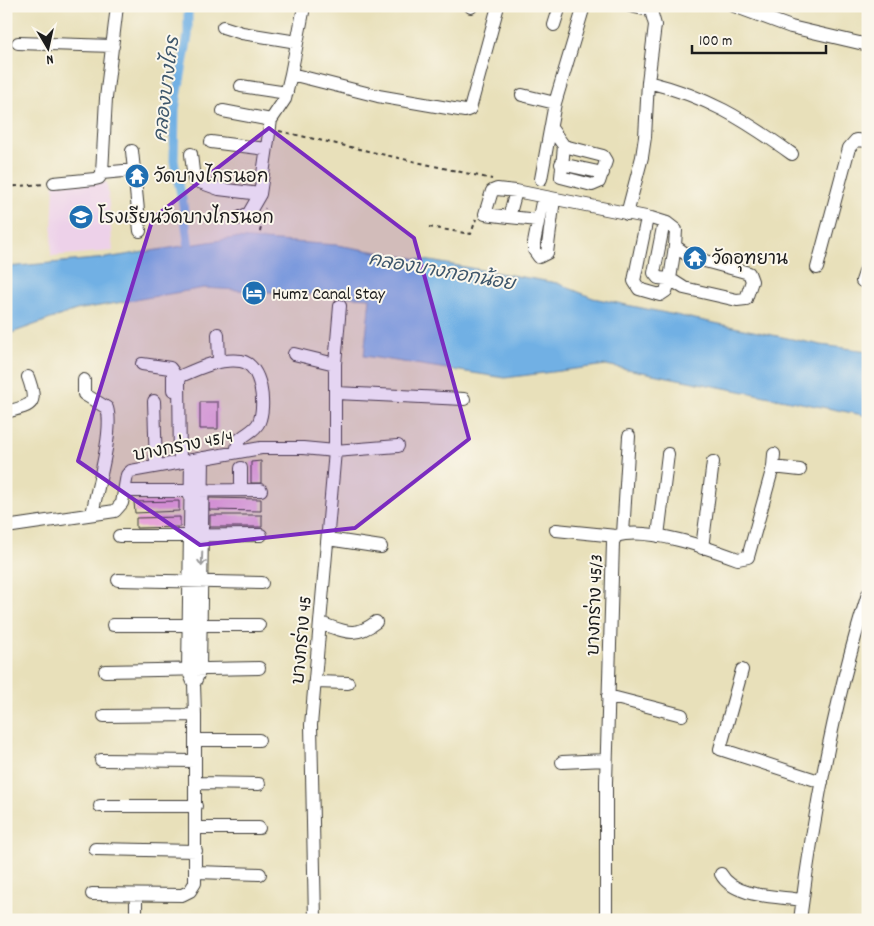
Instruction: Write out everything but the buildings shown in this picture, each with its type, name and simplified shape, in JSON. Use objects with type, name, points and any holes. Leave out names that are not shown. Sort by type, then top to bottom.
[{"type":"street","points":[[54,183],[95,179],[99,178],[102,173],[106,98],[117,6]]},
{"type":"street","points":[[291,74],[385,97],[465,111],[470,109],[498,6]]},
{"type":"street","points":[[554,25],[560,6]]},
{"type":"street","points":[[541,180],[555,103],[584,6]]},
{"type":"street","points":[[627,214],[642,157],[655,25],[650,7],[644,9],[630,6]]},
{"type":"street","points":[[734,6],[790,27],[868,44]]},
{"type":"street","points":[[237,219],[249,213],[260,194],[271,124],[287,93],[304,9]]},
{"type":"street","points":[[223,26],[242,33],[297,42]]},
{"type":"street","points":[[18,43],[113,46]]},
{"type":"street","points":[[648,82],[683,91],[716,104],[752,125],[792,154]]},
{"type":"street","points":[[241,86],[287,93]]},
{"type":"street","points":[[522,95],[555,103]]},
{"type":"street","points":[[223,111],[271,124]]},
{"type":"street","points":[[551,128],[564,146],[603,156],[606,161],[599,182],[592,185],[564,179],[560,173],[564,146]]},
{"type":"street","points":[[817,268],[849,148],[856,140],[868,142]]},
{"type":"street","points":[[211,142],[266,149]]},
{"type":"street","points":[[132,151],[140,231]]},
{"type":"street","points":[[191,154],[194,180],[219,189],[260,194]]},
{"type":"street","points":[[102,173],[134,170]]},
{"type":"street","points":[[538,220],[486,214],[490,195],[496,189],[516,191],[647,218],[664,222],[676,230],[670,279],[666,291],[660,294],[639,289],[634,282],[647,218]]},
{"type":"street","points":[[509,217],[516,191]]},
{"type":"street","points":[[549,198],[547,253],[538,257],[534,250],[538,220],[549,198]]},
{"type":"street","points":[[664,222],[654,273],[658,278],[670,279],[684,288],[737,300],[746,299],[752,277],[745,270],[690,257],[675,246]]},
{"type":"street","points":[[862,281],[868,264]]},
{"type":"street","name":"บางกร่าง 45","points":[[314,920],[311,725],[335,451],[335,364],[340,306]]},
{"type":"street","points":[[218,334],[219,362]]},
{"type":"street","points":[[294,354],[335,364]]},
{"type":"street","points":[[187,461],[179,381],[181,376],[219,362],[246,363],[254,367],[259,379],[260,418],[253,430],[239,440],[236,452]]},
{"type":"street","points":[[92,894],[182,895],[190,891],[196,872],[194,626],[197,489],[187,461],[173,372],[170,368],[142,364]]},
{"type":"street","points":[[6,412],[30,405],[34,400],[28,377]]},
{"type":"street","points":[[84,380],[84,394],[107,408],[109,414],[96,514]]},
{"type":"street","points":[[336,393],[464,399]]},
{"type":"street","points":[[154,401],[156,466]]},
{"type":"street","points":[[556,530],[619,535],[630,436]]},
{"type":"street","name":"บางกร่าง 45/4","points":[[6,527],[115,511],[122,503],[127,475],[131,471],[261,448],[277,447],[335,451],[398,446]]},
{"type":"street","points":[[658,536],[668,454]]},
{"type":"street","name":"บางกร่าง 45/3","points":[[606,920],[606,760],[613,542],[619,535],[658,536],[738,559],[748,557],[773,467],[774,454]]},
{"type":"street","points":[[702,548],[713,462]]},
{"type":"street","points":[[773,467],[800,470]]},
{"type":"street","points":[[240,468],[241,490]]},
{"type":"street","points":[[131,491],[262,490]]},
{"type":"street","points":[[119,536],[261,535]]},
{"type":"street","points":[[328,539],[381,547]]},
{"type":"street","points":[[118,580],[262,582]]},
{"type":"street","points":[[800,920],[813,823],[843,682],[868,594]]},
{"type":"street","points":[[320,623],[354,634],[363,631],[376,622]]},
{"type":"street","points":[[112,624],[259,625]]},
{"type":"street","points":[[105,671],[259,668]]},
{"type":"street","points":[[742,670],[720,749],[822,782]]},
{"type":"street","points":[[315,682],[348,683]]},
{"type":"street","points":[[608,696],[682,715]]},
{"type":"street","points":[[104,716],[196,715]]},
{"type":"street","points":[[196,740],[260,740]]},
{"type":"street","points":[[101,760],[195,761]]},
{"type":"street","points":[[562,762],[606,760]]},
{"type":"street","points":[[196,783],[259,784]]},
{"type":"street","points":[[100,806],[196,806]]},
{"type":"street","points":[[196,828],[259,828]]},
{"type":"street","points":[[96,849],[196,851]]},
{"type":"street","points":[[196,872],[260,874]]},
{"type":"street","points":[[721,874],[725,881],[738,888],[758,894],[802,900]]},
{"type":"street","points":[[136,895],[136,920]]},
{"type":"path","points":[[271,124],[493,179]]},
{"type":"path","points":[[486,186],[488,178]]},
{"type":"path","points":[[6,188],[54,183]]},
{"type":"path","points":[[429,227],[472,234],[476,217]]},
{"type":"highlighted area","points":[[269,128],[414,238],[469,439],[355,528],[200,545],[78,461],[153,218]]},
{"type":"shaded area","name":"โรงเรียนวัดบางไกรนอก","points":[[107,182],[113,251],[51,256],[54,183]]},
{"type":"water","name":"คลองบางกอกน้อย","points":[[234,238],[337,245],[557,283],[593,298],[821,345],[868,351],[868,416],[606,365],[505,378],[364,356],[370,298],[204,288],[76,310],[6,335],[6,264],[7,267],[106,258]]},
{"type":"waterway","name":"คลองบางไกร","points":[[188,6],[188,36],[175,109],[174,161],[183,204],[190,256]]},
{"type":"place","name":"วัดบางไกรนอก","points":[[137,176]]},
{"type":"place","name":"โรงเรียนวัดบางไกรนอก","points":[[81,217]]},
{"type":"place","name":"วัดอุทยาน","points":[[695,258]]},
{"type":"place","name":"Humz Canal Stay","points":[[254,293]]}]
